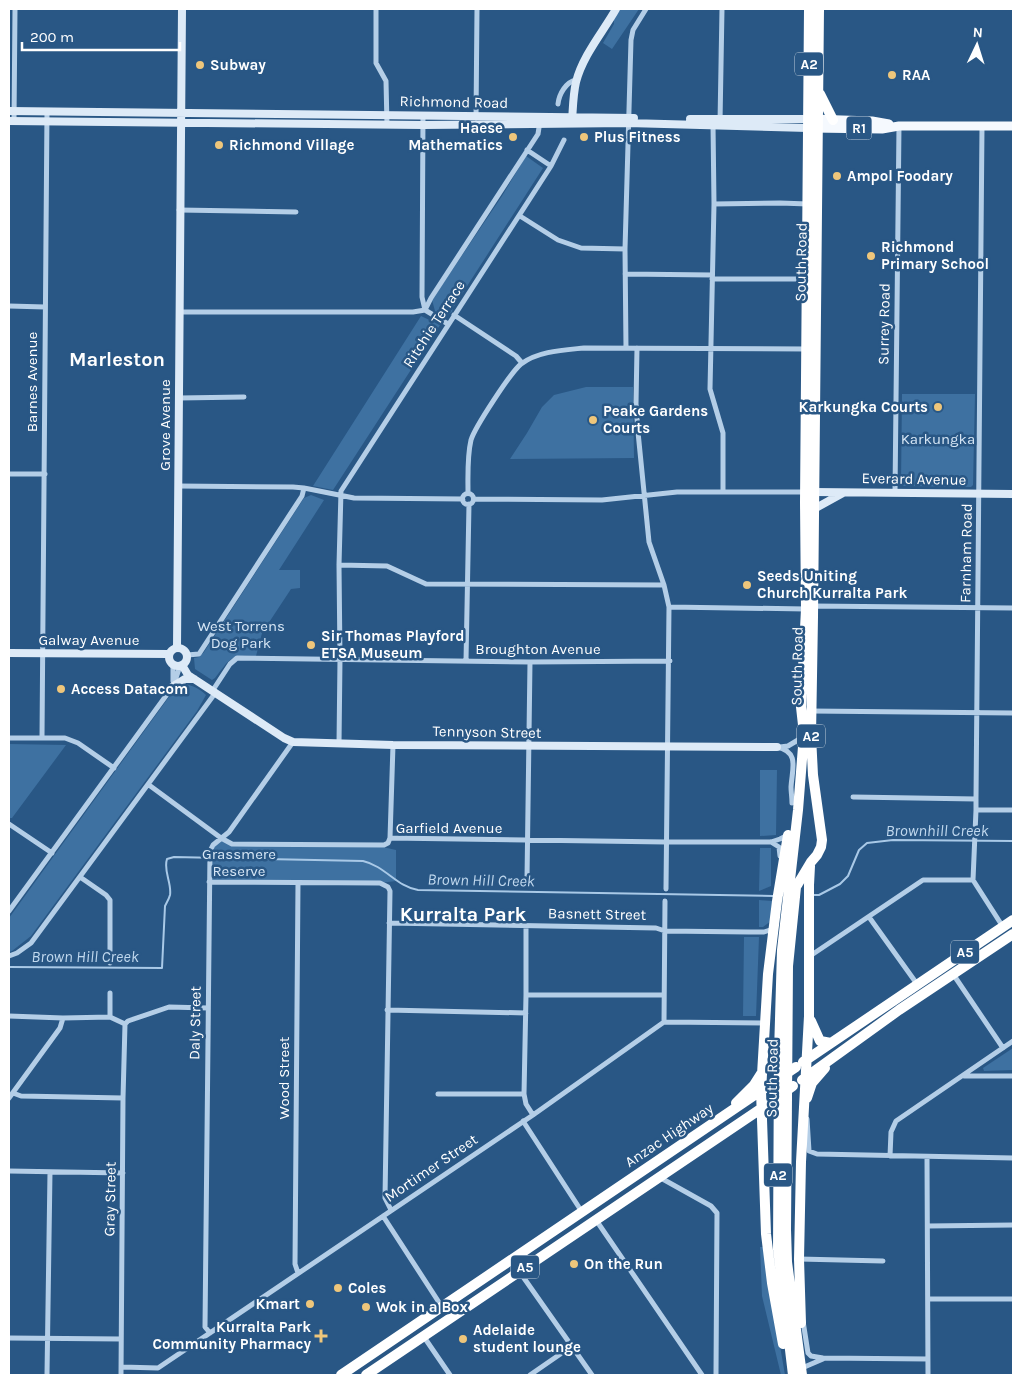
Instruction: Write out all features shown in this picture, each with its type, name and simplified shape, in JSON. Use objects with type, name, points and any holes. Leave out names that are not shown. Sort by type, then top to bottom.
[{"type":"highway","name":"South Road","points":[[788,886],[817,855],[822,840],[810,736],[809,608],[813,124],[809,9]]},
{"type":"highway","name":"South Road","points":[[812,279],[808,204],[813,124],[818,91],[819,9]]},
{"type":"highway","points":[[818,91],[833,120]]},
{"type":"highway","name":"South Road","points":[[794,1375],[780,1273],[778,1222],[780,990],[786,903],[798,810],[804,734],[801,707],[814,509],[810,492]]},
{"type":"highway","points":[[789,1375],[769,1257],[762,1137],[761,1073],[769,930],[786,903],[788,835],[801,707]]},
{"type":"highway","points":[[802,1369],[799,1259],[801,1162],[809,1016],[808,885],[811,862]]},
{"type":"highway","name":"South Road","points":[[786,903],[788,966],[787,1262],[802,1369]]},
{"type":"highway","name":"Anzac Highway","points":[[341,1375],[1013,920]]},
{"type":"highway","name":"Anzac Highway","points":[[366,1375],[551,1249],[740,1125],[880,1023],[1013,934]]},
{"type":"highway","points":[[977,945],[984,954]]},
{"type":"highway","points":[[873,1014],[880,1023]]},
{"type":"highway","points":[[809,1016],[815,1034],[820,1041],[831,1043]]},
{"type":"highway","points":[[801,1162],[808,1092],[812,1083],[835,1055]]},
{"type":"highway","points":[[720,1120],[754,1085],[761,1073]]},
{"type":"highway","points":[[740,1125],[752,1126],[762,1137]]},
{"type":"highway","points":[[664,1157],[682,1154],[685,1155],[685,1160]]},
{"type":"highway","points":[[555,1231],[554,1236],[557,1238],[571,1237]]},
{"type":"highway","points":[[540,1241],[549,1242],[552,1245],[551,1249]]},
{"type":"highway","points":[[470,1288],[478,1299]]},
{"type":"main road","name":"Richmond Road","points":[[813,124],[833,120],[872,121],[899,126]]},
{"type":"main road","name":"Richmond Road","points":[[813,124],[882,128],[899,126],[1013,126]]},
{"type":"street","points":[[11,121],[15,9]]},
{"type":"street","name":"Grove Avenue","points":[[177,648],[182,9]]},
{"type":"street","points":[[376,9],[376,63],[386,81],[387,125]]},
{"type":"street","points":[[476,120],[477,9]]},
{"type":"street","points":[[572,120],[576,80],[584,62],[616,9]]},
{"type":"street","points":[[626,348],[625,249],[632,33],[646,9]]},
{"type":"street","points":[[722,9],[714,204],[710,389],[723,433],[724,492]]},
{"type":"street","points":[[558,104],[559,97],[569,82],[576,80]]},
{"type":"street","name":"Richmond Road","points":[[11,111],[387,114],[476,120],[813,124]]},
{"type":"street","name":"Barnes Avenue","points":[[42,738],[47,112]]},
{"type":"street","points":[[422,116],[422,297],[425,310]]},
{"type":"street","name":"Richmond Road","points":[[11,121],[423,125],[476,120]]},
{"type":"street","points":[[425,310],[538,134],[540,120]]},
{"type":"street","name":"Surrey Road","points":[[895,493],[899,126]]},
{"type":"street","name":"Farnham Road","points":[[976,810],[982,126]]},
{"type":"street","name":"Ritchie Terrace","points":[[340,496],[343,487],[520,216],[551,166],[564,140]]},
{"type":"street","points":[[527,150],[551,166]]},
{"type":"street","points":[[714,204],[808,204]]},
{"type":"street","points":[[179,210],[296,212]]},
{"type":"street","points":[[520,216],[558,240],[581,248],[625,249]]},
{"type":"street","points":[[625,274],[812,279]]},
{"type":"street","points":[[9,306],[45,308]]},
{"type":"street","points":[[179,312],[412,312],[425,310],[448,324]]},
{"type":"street","points":[[454,315],[516,356],[522,364]]},
{"type":"street","points":[[463,499],[465,494],[468,493],[469,456],[472,438],[511,374],[522,364],[533,358],[564,350],[626,348],[811,349]]},
{"type":"street","points":[[637,348],[636,404],[649,542],[664,585],[669,607],[670,661],[666,889]]},
{"type":"street","points":[[179,398],[244,397]]},
{"type":"street","points":[[9,474],[45,474]]},
{"type":"street","points":[[178,486],[304,488],[354,498],[463,499],[464,502],[469,504]]},
{"type":"street","points":[[9,911],[172,687],[181,662],[183,650],[177,648],[170,654],[169,659],[181,662],[199,654],[302,496],[304,488]]},
{"type":"street","points":[[466,661],[469,504],[474,499],[602,500],[644,495],[724,492],[810,492]]},
{"type":"street","name":"Everard Avenue","points":[[810,492],[1013,494]]},
{"type":"street","points":[[814,509],[844,492]]},
{"type":"street","points":[[468,493],[474,499]]},
{"type":"street","points":[[338,744],[340,496]]},
{"type":"street","points":[[339,565],[387,566],[426,584],[664,585]]},
{"type":"street","points":[[669,607],[1013,608]]},
{"type":"street","name":"Galway Avenue","points":[[9,653],[170,654]]},
{"type":"street","name":"Broughton Avenue","points":[[215,691],[230,664],[237,658],[530,662],[670,661]]},
{"type":"street","name":"Tennyson Street","points":[[181,662],[188,675],[284,738],[294,742],[777,748],[788,746],[798,740]]},
{"type":"street","name":"Tennyson Street","points":[[181,662],[215,691]]},
{"type":"street","points":[[527,879],[530,662]]},
{"type":"street","points":[[172,687],[184,678],[194,679]]},
{"type":"street","points":[[9,956],[31,943],[149,784],[215,691]]},
{"type":"street","points":[[811,711],[1013,713]]},
{"type":"street","points":[[9,738],[65,738],[78,743],[114,768]]},
{"type":"street","name":"Daly Street","points":[[210,1333],[205,1326],[210,851],[213,845],[229,832],[294,742]]},
{"type":"street","points":[[390,838],[393,744]]},
{"type":"street","points":[[777,748],[785,749],[792,755],[792,803]]},
{"type":"street","name":"Garfield Avenue","points":[[149,784],[221,838],[232,844],[378,846],[388,843],[390,838],[771,842],[788,835]]},
{"type":"street","points":[[853,797],[976,799]]},
{"type":"street","points":[[1003,927],[973,880],[976,810],[1013,810]]},
{"type":"street","points":[[9,824],[52,853]]},
{"type":"street","points":[[771,842],[778,845],[781,851],[779,863],[788,886]]},
{"type":"street","points":[[80,877],[106,895],[110,900],[110,963]]},
{"type":"street","points":[[810,956],[923,880],[973,880]]},
{"type":"street","points":[[209,882],[380,883],[385,884],[390,892],[385,1198],[391,1210]]},
{"type":"street","name":"Wood Street","points":[[298,883],[295,1264],[298,1273]]},
{"type":"street","points":[[665,901],[664,1022],[765,1022]]},
{"type":"street","points":[[869,917],[917,984]]},
{"type":"street","name":"Basnett Street","points":[[389,923],[656,928],[665,931],[769,930]]},
{"type":"street","points":[[526,926],[524,1094],[526,1104],[532,1115]]},
{"type":"street","points":[[952,974],[1003,1048]]},
{"type":"street","points":[[110,993],[110,1017]]},
{"type":"street","points":[[526,995],[664,995]]},
{"type":"street","points":[[9,1016],[110,1017],[125,1024],[128,1021],[169,1007],[208,1008]]},
{"type":"street","points":[[387,1010],[526,1013]]},
{"type":"street","points":[[9,1098],[60,1028],[63,1018]]},
{"type":"street","name":"Mortimer Street","points":[[122,1367],[158,1368],[532,1115],[664,1022]]},
{"type":"street","name":"Gray Street","points":[[122,1375],[125,1024]]},
{"type":"street","points":[[890,1156],[891,1132],[896,1121],[1013,1042]]},
{"type":"street","points":[[963,1076],[1013,1076]]},
{"type":"street","points":[[13,1093],[21,1096],[123,1098]]},
{"type":"street","points":[[438,1094],[524,1094]]},
{"type":"street","points":[[806,1107],[809,1151],[817,1154],[1013,1158]]},
{"type":"street","points":[[523,1121],[582,1212]]},
{"type":"street","points":[[801,1162],[817,1154]]},
{"type":"street","points":[[928,1157],[928,1375]]},
{"type":"street","points":[[9,1171],[123,1173]]},
{"type":"street","points":[[47,1375],[50,1172]]},
{"type":"street","points":[[659,1177],[711,1206],[717,1213],[716,1375]]},
{"type":"street","points":[[383,1216],[442,1307]]},
{"type":"street","points":[[596,1220],[702,1375]]},
{"type":"street","points":[[928,1226],[1013,1225]]},
{"type":"street","points":[[799,1259],[883,1260]]},
{"type":"street","points":[[520,1271],[592,1375]]},
{"type":"street","points":[[928,1299],[1013,1299]]},
{"type":"street","points":[[800,1305],[810,1356],[823,1358],[928,1360]]},
{"type":"street","points":[[424,1337],[450,1375]]},
{"type":"street","points":[[9,1338],[121,1339]]},
{"type":"street","points":[[530,1375],[572,1346]]},
{"type":"street","points":[[802,1369],[823,1358]]},
{"type":"green space","points":[[620,9],[639,9],[612,49],[603,43]]},
{"type":"green space","points":[[526,156],[543,168],[452,312],[444,317],[435,311],[432,300],[502,196]]},
{"type":"green space","points":[[421,316],[440,325],[333,490],[313,486]]},
{"type":"green space","points":[[586,387],[633,387],[634,458],[510,459],[542,407],[554,395]]},
{"type":"green space","name":"Karkungka","points":[[902,394],[975,394],[973,485],[971,487],[903,486],[901,484]]},
{"type":"green space","name":"West Torrens Dog Park","points":[[311,495],[324,500],[279,570],[300,570],[300,588],[291,589],[262,633],[256,656],[240,656],[231,659],[212,680],[195,669],[194,658],[199,657],[204,652],[304,498]]},
{"type":"green space","points":[[179,683],[193,686],[206,695],[197,711],[31,936],[9,952],[9,918]]},
{"type":"green space","points":[[9,744],[66,745],[12,818],[9,818]]},
{"type":"green space","points":[[760,770],[777,770],[776,835],[760,836]]},
{"type":"green space","name":"Grassmere Reserve","points":[[221,838],[232,844],[378,846],[396,850],[396,881],[380,883],[209,882],[211,848]]},
{"type":"green space","points":[[760,848],[771,848],[771,886],[759,891]]},
{"type":"green space","points":[[759,900],[772,901],[771,921],[763,927],[759,927]]},
{"type":"green space","points":[[744,937],[759,937],[756,1016],[743,1016]]},
{"type":"green space","points":[[1013,1048],[1013,1070],[984,1071],[983,1068]]},
{"type":"green space","points":[[760,1247],[763,1247],[785,1375],[781,1375],[762,1296]]},
{"type":"waterway","name":"Brownhill Creek","points":[[813,895],[819,895],[840,884],[848,876],[859,850],[867,843],[893,840],[1013,841]]},
{"type":"waterway","name":"Brown Hill Creek","points":[[9,967],[162,968],[165,906],[170,896],[166,864],[167,859],[174,857],[363,861],[378,867],[404,885],[418,890],[773,896]]},
{"type":"place","name":"Subway","points":[[200,65]]},
{"type":"place","name":"RAA","points":[[892,75]]},
{"type":"place","name":"Haese Mathematics","points":[[513,137]]},
{"type":"place","name":"Plus Fitness","points":[[584,137]]},
{"type":"place","name":"Richmond Village","points":[[219,145]]},
{"type":"place","name":"Ampol Foodary","points":[[837,176]]},
{"type":"place","name":"Richmond Primary School","points":[[871,256]]},
{"type":"place","name":"Karkungka Courts","points":[[938,407]]},
{"type":"place","name":"Peake Gardens Courts","points":[[593,420]]},
{"type":"place","name":"Seeds Uniting Church Kurralta Park","points":[[747,585]]},
{"type":"place","name":"Sir Thomas Playford ETSA Museum","points":[[311,645]]},
{"type":"place","name":"Access Datacom","points":[[61,689]]},
{"type":"place","name":"On the Run","points":[[574,1264]]},
{"type":"place","name":"Coles","points":[[338,1288]]},
{"type":"place","name":"Kmart","points":[[310,1304]]},
{"type":"place","name":"Wok in a Box","points":[[366,1307]]},
{"type":"place","name":"Kurralta Park Community Pharmacy","points":[[321,1336]]},
{"type":"place","name":"Adelaide student lounge","points":[[463,1339]]},
{"type":"district","name":"Marleston","points":[[117,359]]},
{"type":"district","name":"Kurralta Park","points":[[463,914]]}]
